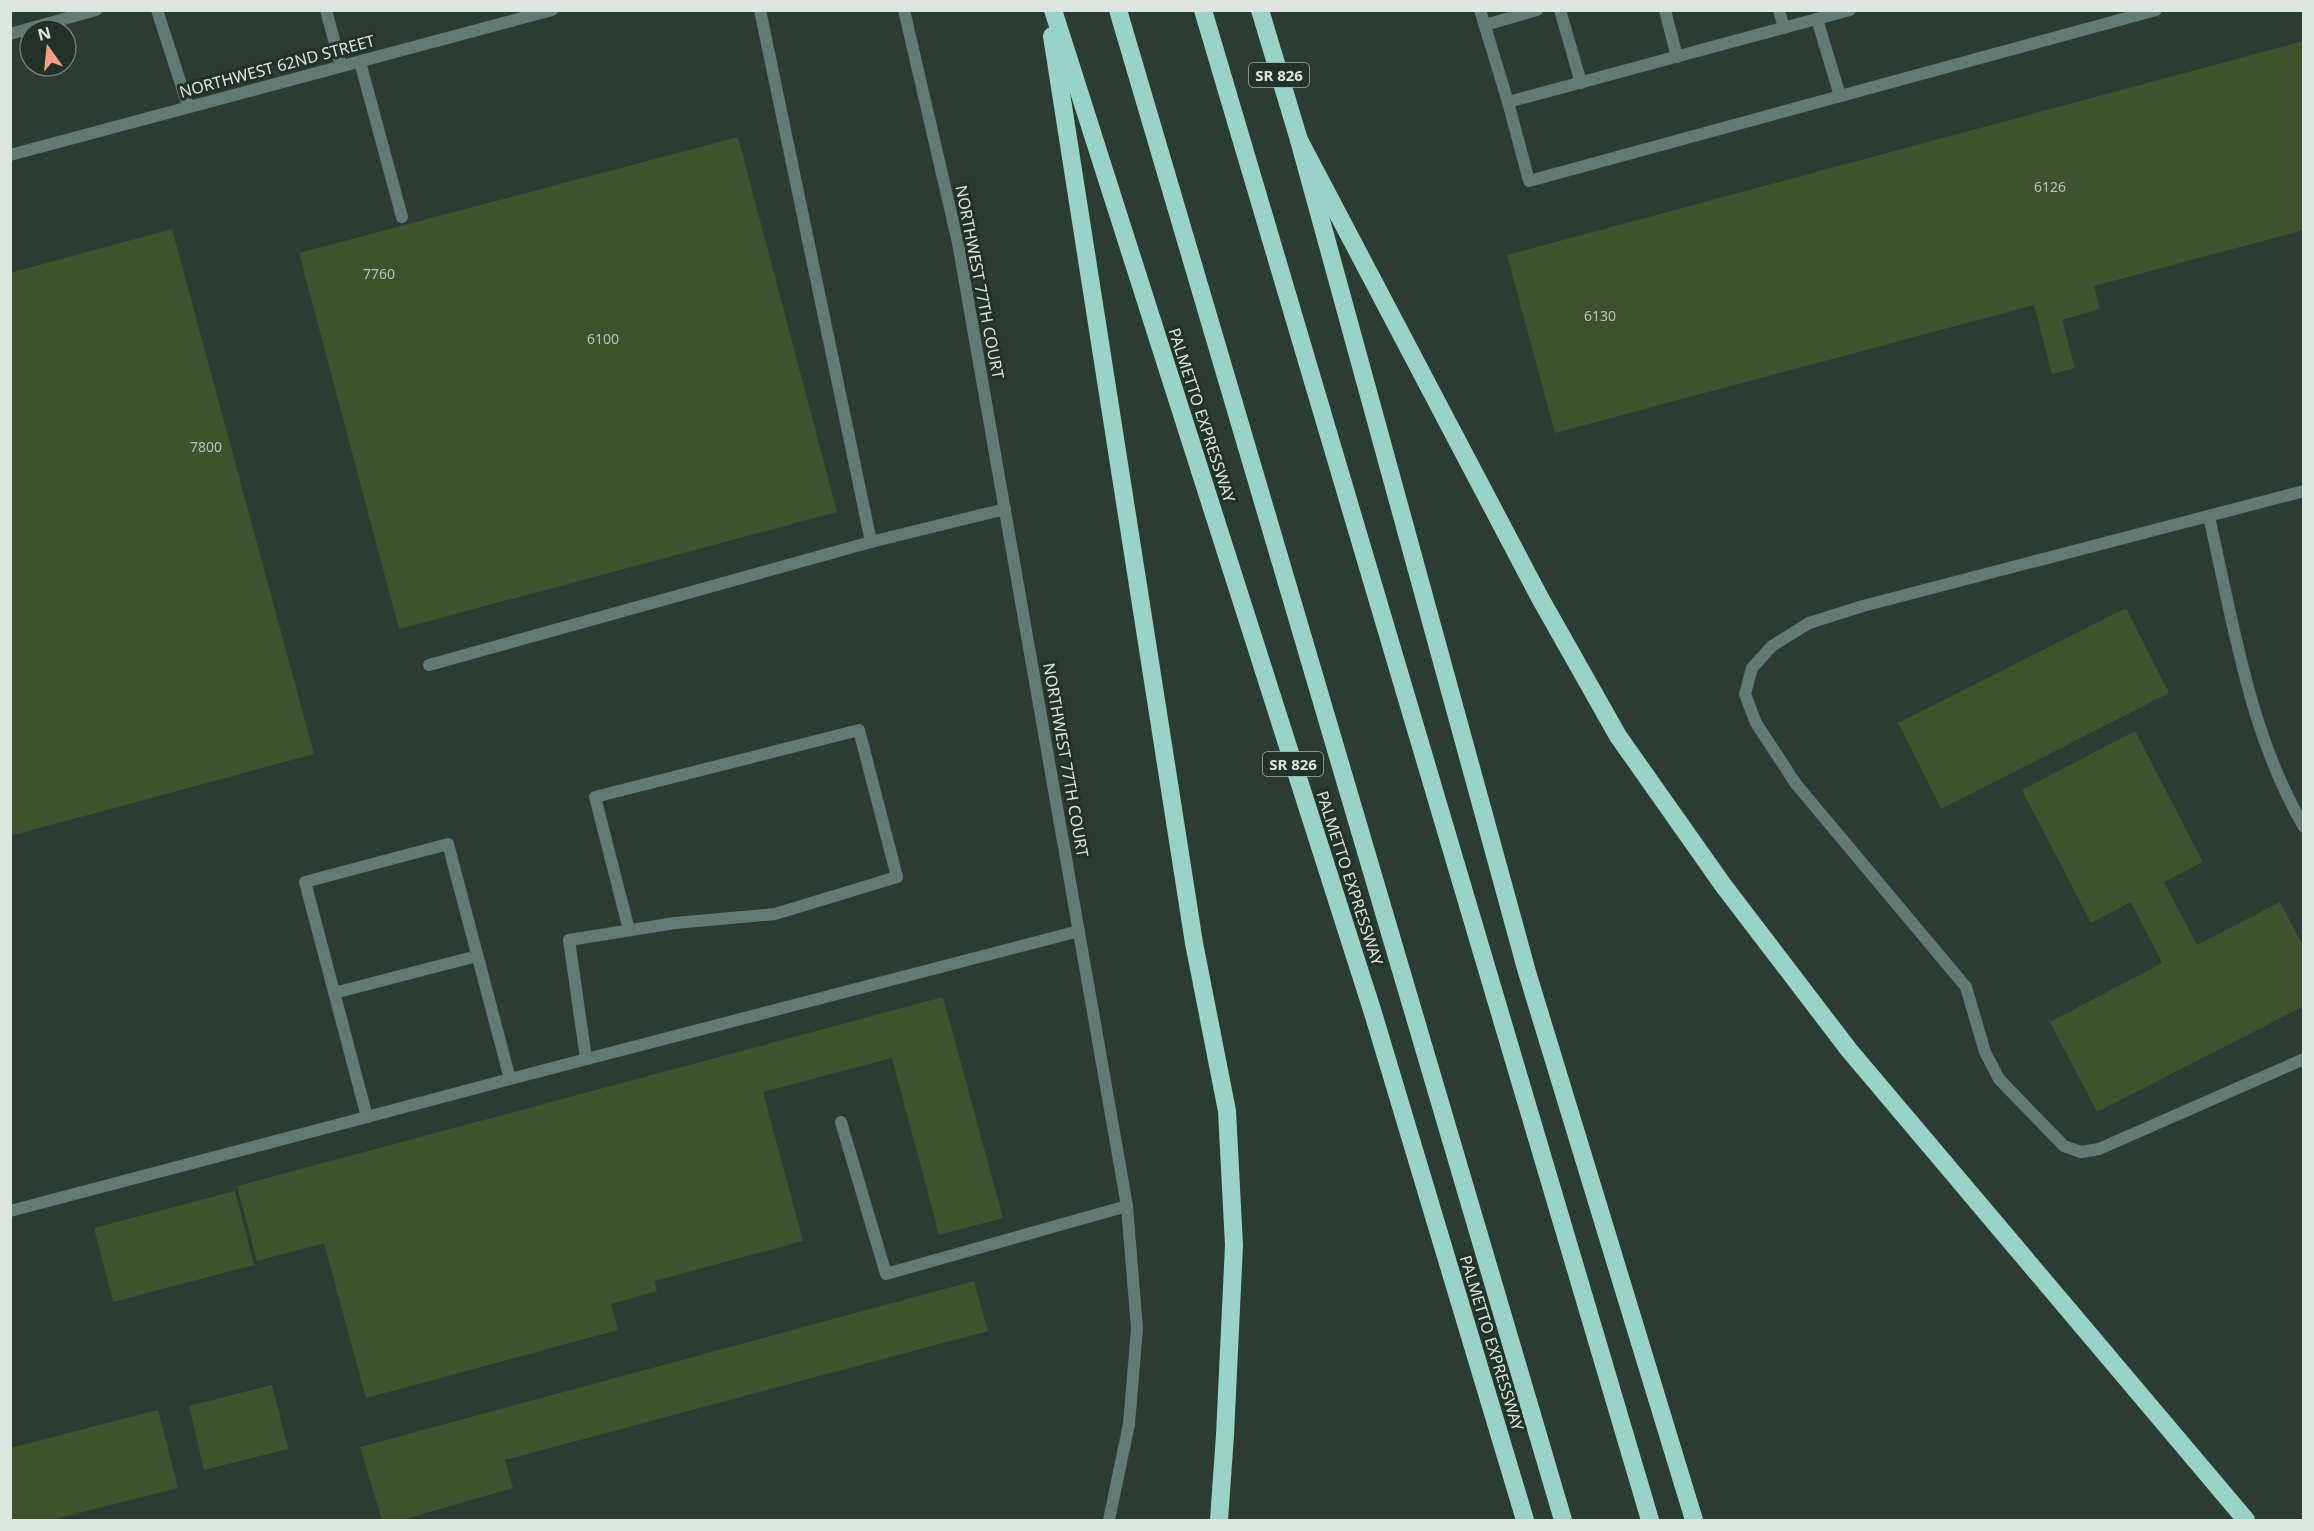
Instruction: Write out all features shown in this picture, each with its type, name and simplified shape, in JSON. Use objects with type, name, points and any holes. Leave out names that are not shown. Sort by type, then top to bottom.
[{"type":"highway","points":[[1048,10],[1192,932],[1227,1111],[1234,1245],[1226,1435],[1219,1521]]},
{"type":"highway","name":"PALMETTO EXPRESSWAY","points":[[1053,10],[1373,1013],[1525,1521]]},
{"type":"highway","points":[[1118,10],[1563,1521]]},
{"type":"highway","points":[[1203,10],[1650,1521]]},
{"type":"highway","name":"SR 826","points":[[1260,10],[1299,140],[1527,972],[1694,1521]]},
{"type":"highway","points":[[1299,140],[1540,598],[1618,736],[1723,885],[1849,1050],[2246,1521]]},
{"type":"street","points":[[10,34],[96,10]]},
{"type":"street","points":[[157,10],[188,106]]},
{"type":"street","points":[[326,10],[341,66]]},
{"type":"street","name":"NORTHWEST 62ND STREET","points":[[10,155],[552,10]]},
{"type":"street","points":[[760,10],[871,542]]},
{"type":"street","name":"NORTHWEST 77TH COURT","points":[[904,10],[958,243],[1127,1206],[1137,1329],[1129,1424],[1109,1521]]},
{"type":"street","points":[[1480,10],[1529,181],[1840,96],[2122,15],[2156,10]]},
{"type":"street","points":[[1485,25],[1537,10]]},
{"type":"street","points":[[1560,10],[1581,83]]},
{"type":"street","points":[[1665,10],[1677,57]]},
{"type":"street","points":[[1779,10],[1784,28]]},
{"type":"street","points":[[1508,102],[1850,10]]},
{"type":"street","points":[[1817,19],[1840,96]]},
{"type":"street","points":[[360,62],[402,217]]},
{"type":"street","points":[[2304,491],[1863,606],[1809,623],[1772,646],[1752,668],[1745,694],[1756,723],[1796,784],[1966,987],[1985,1052],[1999,1078],[2064,1146],[2081,1152],[2099,1149],[2304,1059]]},
{"type":"street","points":[[429,665],[871,542],[1005,509]]},
{"type":"street","points":[[2209,517],[2251,699],[2286,796],[2304,827]]},
{"type":"street","points":[[586,1059],[569,940],[629,930],[775,914],[897,877],[859,730],[595,797],[629,930]]},
{"type":"street","points":[[367,1117],[304,882],[448,844],[510,1079]]},
{"type":"street","points":[[10,1211],[1079,931]]},
{"type":"street","points":[[334,993],[477,956]]},
{"type":"street","points":[[841,1122],[885,1274],[1127,1206]]},
{"type":"building","points":[[2304,41],[2304,230],[2094,286],[2100,309],[2062,320],[2075,368],[2052,374],[2034,305],[1555,433],[1507,255]]},
{"type":"building","points":[[738,137],[837,512],[399,629],[299,253]]},
{"type":"building","points":[[172,229],[314,754],[10,836],[10,273]]},
{"type":"building","points":[[2126,608],[2169,693],[1941,809],[1898,723]]},
{"type":"building","points":[[2135,731],[2203,862],[2164,882],[2197,945],[2280,902],[2304,948],[2304,1006],[2097,1112],[2050,1022],[2162,963],[2131,902],[2091,923],[2022,790]]},
{"type":"building","points":[[943,997],[1003,1218],[939,1235],[892,1058],[763,1092],[803,1241],[654,1281],[657,1291],[611,1304],[618,1330],[366,1398],[324,1243],[257,1261],[237,1186]]},
{"type":"building","points":[[235,1191],[254,1265],[113,1302],[94,1228]]},
{"type":"building","points":[[974,1281],[988,1331],[505,1460],[513,1488],[402,1520],[382,1520],[360,1447]]},
{"type":"building","points":[[272,1385],[288,1449],[204,1470],[189,1406]]},
{"type":"building","points":[[158,1410],[178,1488],[51,1520],[10,1520],[10,1448]]}]
